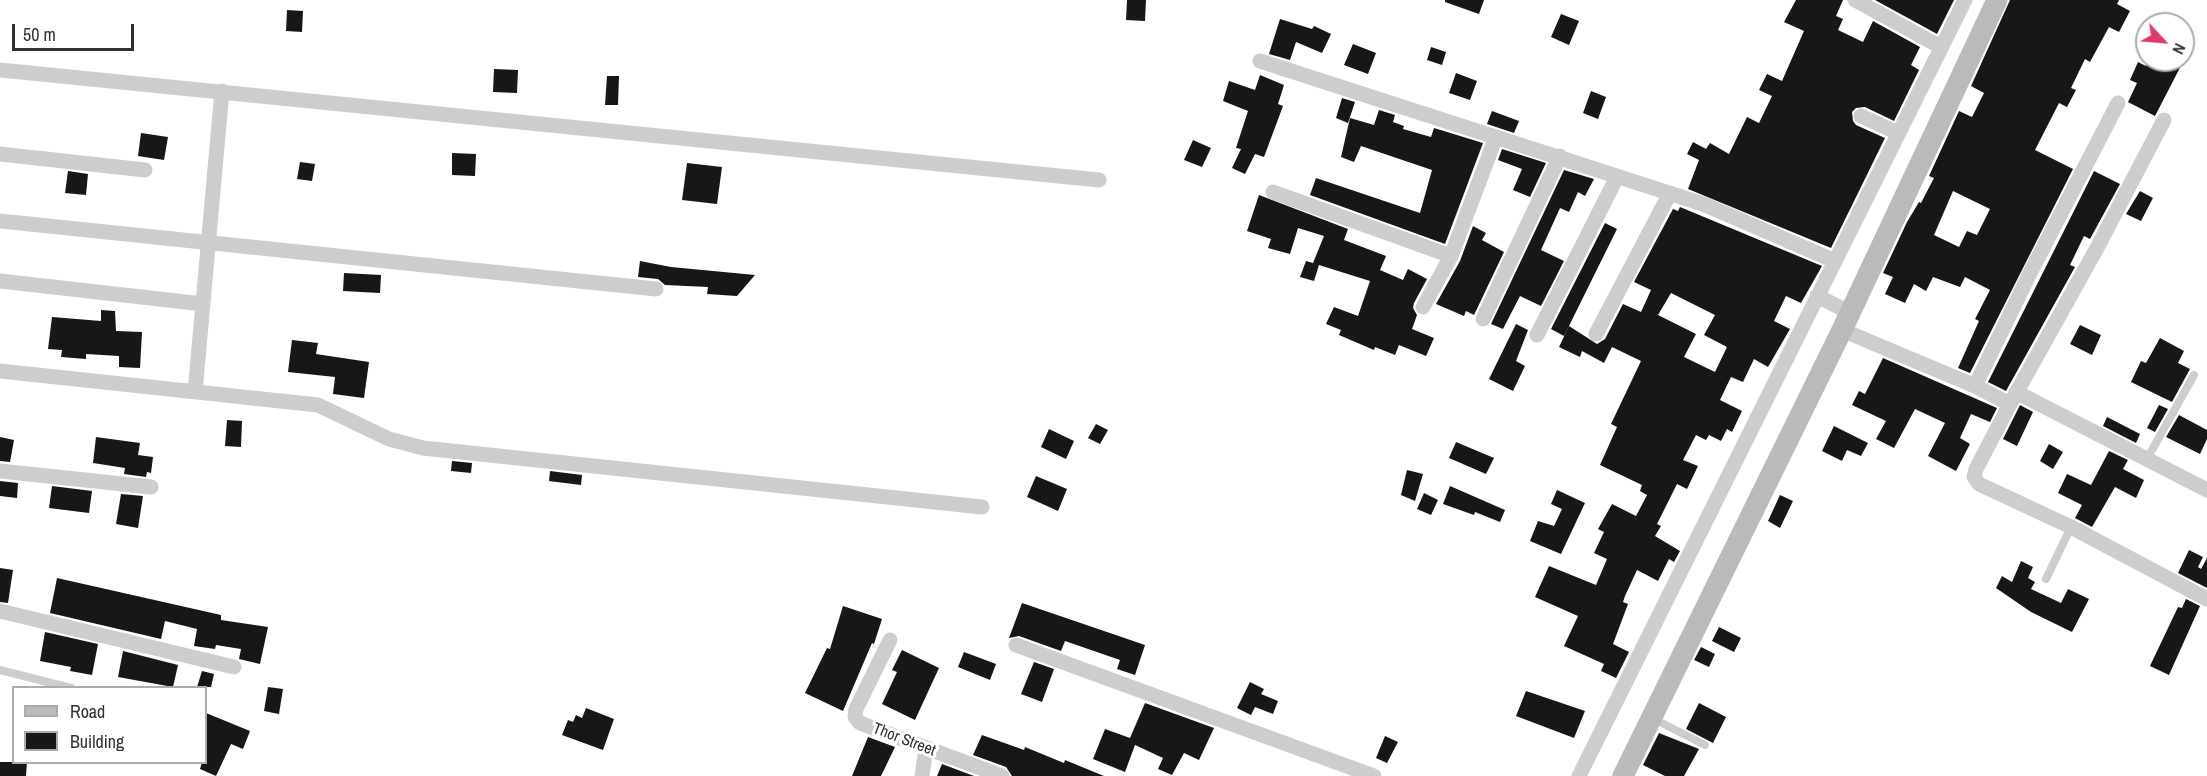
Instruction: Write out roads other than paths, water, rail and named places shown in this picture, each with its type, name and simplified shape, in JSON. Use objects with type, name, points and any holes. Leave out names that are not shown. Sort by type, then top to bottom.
[{"type":"street","points":[[1855,0],[1941,47]]},
{"type":"street","points":[[1579,776],[1820,297],[1835,261],[1941,47],[1978,6]]},
{"type":"street","points":[[1623,776],[1844,317],[1978,6]]},
{"type":"street","points":[[1260,61],[1560,156],[1702,204],[1835,261]]},
{"type":"street","points":[[0,70],[1099,180]]},
{"type":"street","points":[[195,392],[222,91]]},
{"type":"street","points":[[1975,386],[2030,273],[2118,103]]},
{"type":"street","points":[[1862,116],[1898,133]]},
{"type":"street","points":[[2164,120],[2097,248],[2013,398],[1974,477],[1979,484],[2071,527],[2207,599]]},
{"type":"street","points":[[1423,308],[1451,256],[1496,137]]},
{"type":"street","points":[[0,154],[145,170]]},
{"type":"street","points":[[1483,319],[1560,156]]},
{"type":"street","points":[[1537,335],[1617,177]]},
{"type":"street","points":[[1273,192],[1451,256]]},
{"type":"street","points":[[1596,334],[1670,193]]},
{"type":"street","points":[[0,221],[208,241],[656,290]]},
{"type":"street","points":[[0,281],[203,304]]},
{"type":"street","points":[[1820,297],[1844,317],[1975,386],[2013,398],[2147,459],[2207,490]]},
{"type":"street","points":[[0,371],[318,405],[337,412],[389,439],[423,448],[982,507]]},
{"type":"street","points":[[0,471],[151,487]]},
{"type":"street","points":[[0,611],[234,667]]},
{"type":"street","name":"Thor Street","points":[[890,640],[856,709],[855,717],[860,723],[1002,776]]},
{"type":"street","points":[[1016,645],[1374,776]]},
{"type":"street","points":[[922,776],[926,749]]},
{"type":"lane","points":[[2147,459],[2194,375]]},
{"type":"lane","points":[[2046,579],[2071,527]]},
{"type":"lane","points":[[0,670],[67,686]]},
{"type":"lane","points":[[1650,717],[1705,745]]}]
